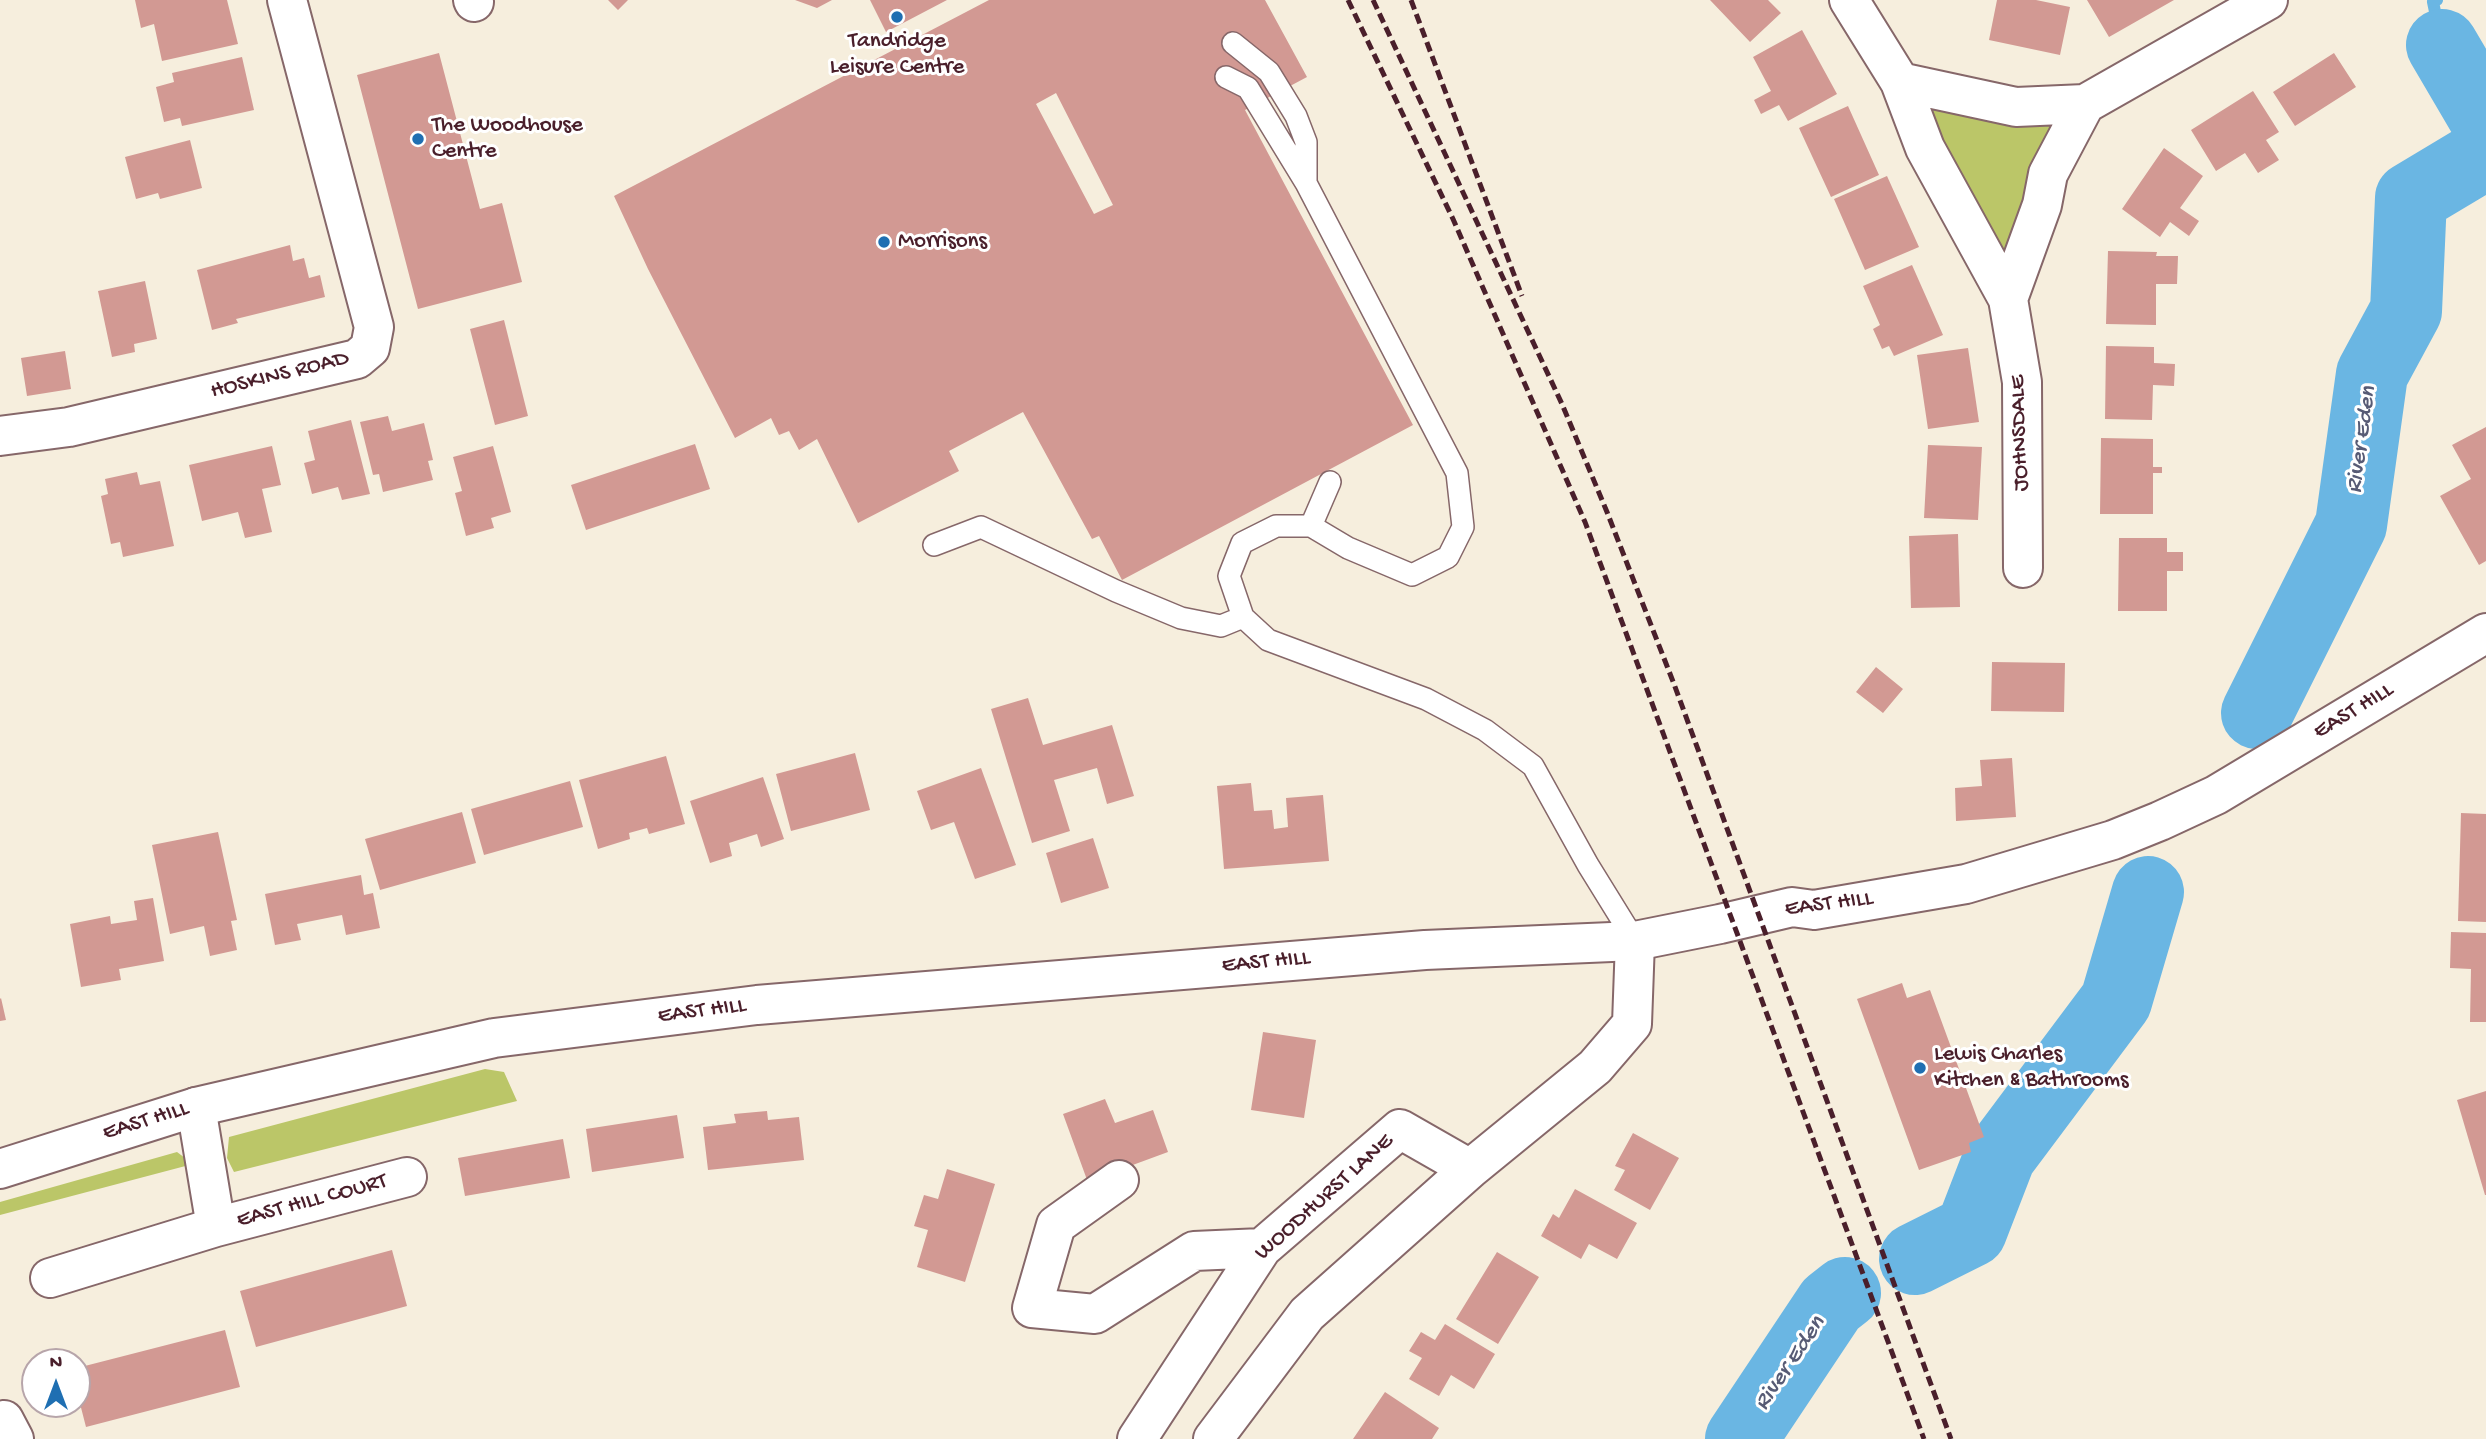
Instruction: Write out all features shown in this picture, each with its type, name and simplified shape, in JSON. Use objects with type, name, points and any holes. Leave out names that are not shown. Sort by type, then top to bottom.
[{"type":"street","name":"HOSKINS ROAD","points":[[0,436],[69,427],[357,359],[370,348],[374,327],[287,0]]},
{"type":"street","name":"JOHNSDALE","points":[[1849,0],[1900,82],[1925,148],[2008,299],[2022,382],[2023,568]]},
{"type":"street","points":[[1900,82],[2016,107],[2085,104],[2268,0]]},
{"type":"street","name":"JOHNSDALE","points":[[2008,299],[2042,205],[2048,174],[2085,104]]},
{"type":"street","name":"EAST HILL","points":[[0,1169],[196,1107],[494,1038],[757,1005],[1425,950],[1635,941],[1791,907],[1814,910],[1966,884],[2113,840],[2216,795],[2486,632]]},
{"type":"street","points":[[1213,1439],[1307,1314],[1470,1169],[1595,1067],[1632,1024],[1635,941]]},
{"type":"street","name":"EAST HILL COURT","points":[[196,1107],[216,1227]]},
{"type":"street","name":"WOODHURST LANE","points":[[1137,1439],[1262,1248],[1400,1129],[1470,1169]]},
{"type":"street","name":"EAST HILL COURT","points":[[50,1278],[216,1227],[407,1177]]},
{"type":"street","points":[[1119,1180],[1056,1224],[1032,1308],[1095,1314],[1194,1251],[1262,1248]]},
{"type":"lane","points":[[1233,43],[1269,72],[1296,116],[1306,142],[1306,183]]},
{"type":"lane","points":[[1226,77],[1248,88],[1306,183],[1457,473],[1463,527],[1448,556],[1412,575],[1348,548],[1311,526],[1276,526],[1242,543],[1229,576],[1243,617],[1268,640],[1426,699],[1485,730],[1533,766],[1588,865],[1635,941]]},
{"type":"lane","points":[[1311,526],[1330,482]]},
{"type":"lane","points":[[934,545],[981,527],[1116,591],[1181,618],[1221,626],[1243,617]]},
{"type":"green space","points":[[1927,104],[2050,124],[2050,134],[2029,173],[2010,255],[1992,258]]},
{"type":"green space","points":[[485,1069],[504,1072],[517,1101],[234,1172],[227,1158],[229,1137]]},
{"type":"green space","points":[[177,1152],[193,1164],[0,1215],[0,1202]]},
{"type":"building","points":[[135,0],[227,0],[238,44],[162,61],[154,24],[141,28]]},
{"type":"building","points":[[608,0],[628,0],[618,10]]},
{"type":"building","name":"Tandridge Leisure Centre","points":[[795,0],[832,0],[817,8]]},
{"type":"building","name":"Tandridge Leisure Centre","points":[[870,0],[947,0],[886,32]]},
{"type":"building","points":[[989,0],[1265,0],[1307,77],[1245,110],[1413,425],[1122,580],[1099,536],[1092,539],[1023,412],[949,451],[959,471],[858,523],[817,439],[799,450],[789,431],[779,435],[771,418],[735,438],[648,269],[614,196]],"holes":[[[1056,93],[1113,205],[1094,214],[1036,104]]]},
{"type":"building","points":[[1710,0],[1768,0],[1781,13],[1750,42]]},
{"type":"building","points":[[1997,0],[2036,0],[2070,7],[2060,55],[1989,40]]},
{"type":"building","points":[[2087,0],[2174,0],[2109,37]]},
{"type":"building","points":[[1802,30],[1837,94],[1788,121],[1779,105],[1761,114],[1754,100],[1771,91],[1753,57]]},
{"type":"building","name":"The Woodhouse Centre","points":[[439,53],[480,209],[502,203],[522,282],[418,309],[357,75]]},
{"type":"building","points":[[2334,53],[2356,87],[2295,126],[2273,92]]},
{"type":"building","points":[[242,57],[254,110],[182,126],[180,118],[164,122],[156,87],[174,82],[172,73]]},
{"type":"building","points":[[2253,91],[2279,132],[2266,140],[2279,160],[2258,173],[2245,153],[2216,171],[2191,130]]},
{"type":"building","points":[[1848,106],[1879,175],[1831,197],[1799,128]]},
{"type":"building","points":[[190,140],[202,188],[160,199],[158,193],[136,199],[125,157]]},
{"type":"building","points":[[2164,148],[2203,176],[2180,208],[2199,221],[2189,236],[2170,222],[2160,237],[2122,209]]},
{"type":"building","points":[[1887,176],[1919,247],[1865,270],[1834,199]]},
{"type":"building","points":[[290,245],[293,261],[304,258],[309,278],[320,275],[325,297],[236,319],[238,323],[212,330],[197,270]]},
{"type":"building","points":[[2108,251],[2157,252],[2156,256],[2178,256],[2177,284],[2156,284],[2156,325],[2106,324]]},
{"type":"building","points":[[1912,265],[1943,335],[1894,356],[1889,346],[1882,349],[1873,329],[1880,325],[1863,286]]},
{"type":"building","points":[[145,281],[157,339],[134,344],[135,352],[112,357],[98,291]]},
{"type":"building","points":[[504,320],[528,416],[495,425],[470,329]]},
{"type":"building","points":[[2106,346],[2154,347],[2154,363],[2175,364],[2174,386],[2153,385],[2152,420],[2105,419]]},
{"type":"building","points":[[1968,348],[1979,422],[1928,429],[1917,355]]},
{"type":"building","points":[[65,351],[71,389],[27,396],[21,358]]},
{"type":"building","points":[[388,416],[392,431],[424,423],[433,460],[428,461],[433,480],[383,492],[379,474],[373,475],[360,422]]},
{"type":"building","points":[[351,420],[370,494],[342,500],[338,487],[312,494],[304,463],[315,460],[308,431]]},
{"type":"building","points":[[2486,427],[2486,561],[2479,565],[2440,496],[2471,479],[2452,445]]},
{"type":"building","points":[[2101,438],[2153,439],[2153,467],[2162,467],[2162,473],[2153,473],[2153,514],[2100,514]]},
{"type":"building","points":[[695,444],[710,489],[586,530],[571,485]]},
{"type":"building","points":[[1928,445],[1982,447],[1978,520],[1924,518]]},
{"type":"building","points":[[272,446],[281,485],[262,489],[272,532],[245,538],[238,512],[202,521],[189,465]]},
{"type":"building","points":[[493,446],[511,512],[491,518],[494,528],[466,536],[455,493],[462,491],[453,457]]},
{"type":"building","points":[[137,472],[140,485],[160,481],[174,546],[123,557],[120,542],[111,544],[101,496],[108,494],[105,479]]},
{"type":"building","points":[[1958,534],[1960,607],[1911,608],[1909,536]]},
{"type":"building","points":[[2119,538],[2167,538],[2167,552],[2183,552],[2183,571],[2167,571],[2167,611],[2118,611]]},
{"type":"building","points":[[1992,662],[2065,663],[2064,712],[1991,711]]},
{"type":"building","points":[[1876,667],[1903,689],[1883,713],[1856,692]]},
{"type":"building","points":[[1028,698],[1043,745],[1112,725],[1134,796],[1107,804],[1097,768],[1054,780],[1070,831],[1032,843],[991,709]]},
{"type":"building","points":[[855,753],[870,810],[791,831],[776,774]]},
{"type":"building","points":[[666,756],[685,824],[649,834],[647,828],[629,833],[630,839],[598,849],[579,780]]},
{"type":"building","points":[[2012,758],[2016,817],[1956,821],[1955,788],[1982,786],[1980,760]]},
{"type":"building","points":[[981,768],[1016,865],[975,879],[954,822],[931,830],[917,791]]},
{"type":"building","points":[[763,777],[784,839],[761,847],[757,834],[729,843],[732,856],[710,863],[690,801]]},
{"type":"building","points":[[570,781],[583,827],[484,855],[471,809]]},
{"type":"building","points":[[1251,783],[1254,811],[1272,810],[1274,829],[1288,827],[1286,798],[1323,795],[1329,861],[1224,869],[1217,786]]},
{"type":"building","points":[[462,812],[476,863],[380,890],[365,839]]},
{"type":"building","points":[[2461,813],[2486,814],[2486,922],[2458,921]]},
{"type":"building","points":[[218,832],[237,920],[231,921],[237,950],[210,956],[204,926],[170,934],[152,845]]},
{"type":"building","points":[[1093,838],[1109,888],[1061,903],[1046,853]]},
{"type":"building","points":[[361,875],[364,895],[373,893],[380,928],[346,935],[342,915],[297,924],[301,940],[275,945],[265,894]]},
{"type":"building","points":[[153,898],[164,961],[119,969],[121,980],[81,987],[70,924],[110,916],[111,924],[137,920],[134,901]]},
{"type":"building","points":[[2451,932],[2486,933],[2486,1022],[2470,1022],[2471,969],[2450,968]]},
{"type":"building","name":"Lewis Charles Kitchen & Bathrooms","points":[[1902,983],[1907,998],[1930,990],[1984,1137],[1969,1143],[1971,1152],[1919,1170],[1857,999]]},
{"type":"building","points":[[0,999],[6,1020],[0,1021]]},
{"type":"building","points":[[1263,1032],[1316,1040],[1304,1118],[1251,1110]]},
{"type":"building","points":[[2486,1091],[2486,1195],[2485,1195],[2457,1100]]},
{"type":"building","points":[[1105,1099],[1115,1123],[1153,1110],[1168,1152],[1130,1166],[1090,1188],[1063,1114]]},
{"type":"building","points":[[767,1111],[768,1120],[799,1117],[804,1160],[708,1170],[703,1127],[736,1123],[734,1114]]},
{"type":"building","points":[[677,1115],[684,1158],[592,1172],[586,1129]]},
{"type":"building","points":[[1633,1133],[1679,1158],[1650,1210],[1614,1190],[1625,1170],[1615,1166]]},
{"type":"building","points":[[563,1139],[570,1178],[465,1196],[458,1158]]},
{"type":"building","points":[[947,1169],[995,1184],[965,1282],[917,1267],[928,1230],[914,1226],[924,1195],[938,1199]]},
{"type":"building","points":[[1575,1189],[1637,1223],[1617,1259],[1589,1244],[1581,1259],[1541,1236],[1553,1214],[1559,1218]]},
{"type":"building","points":[[392,1250],[407,1306],[256,1347],[240,1291]]},
{"type":"building","points":[[1497,1252],[1539,1277],[1498,1344],[1456,1319]]},
{"type":"building","points":[[1445,1324],[1495,1354],[1474,1389],[1451,1375],[1439,1396],[1409,1379],[1422,1358],[1409,1351],[1421,1332],[1435,1340]]},
{"type":"building","points":[[225,1330],[240,1387],[86,1427],[84,1418],[91,1418],[91,1364]]},
{"type":"building","points":[[1385,1392],[1439,1428],[1432,1439],[1353,1439]]},
{"type":"waterway","name":"River Eden","points":[[2437,0],[2433,2],[2442,45]]},
{"type":"waterway","name":"River Eden","points":[[2442,45],[2486,120]]},
{"type":"waterway","name":"River Eden","points":[[2257,713],[2351,525],[2372,374],[2406,311],[2411,198],[2486,153]]},
{"type":"waterway","name":"River Eden","points":[[1915,1259],[1971,1231],[2000,1156],[2116,1001],[2148,892]]},
{"type":"waterway","name":"River Eden","points":[[1741,1439],[1831,1304],[1845,1293]]},
{"type":"railway","points":[[1348,0],[1453,219],[1585,522],[1924,1439]]},
{"type":"railway","points":[[1373,0],[1562,404],[1607,512],[1674,684],[1951,1439]]},
{"type":"railway","points":[[1411,0],[1522,296]]},
{"type":"place","name":"Tandridge Leisure Centre","points":[[897,17]]},
{"type":"place","name":"The Woodhouse Centre","points":[[418,139]]},
{"type":"place","name":"Morrisons","points":[[884,242]]},
{"type":"place","name":"Lewis Charles Kitchen & Bathrooms","points":[[1920,1068]]}]
